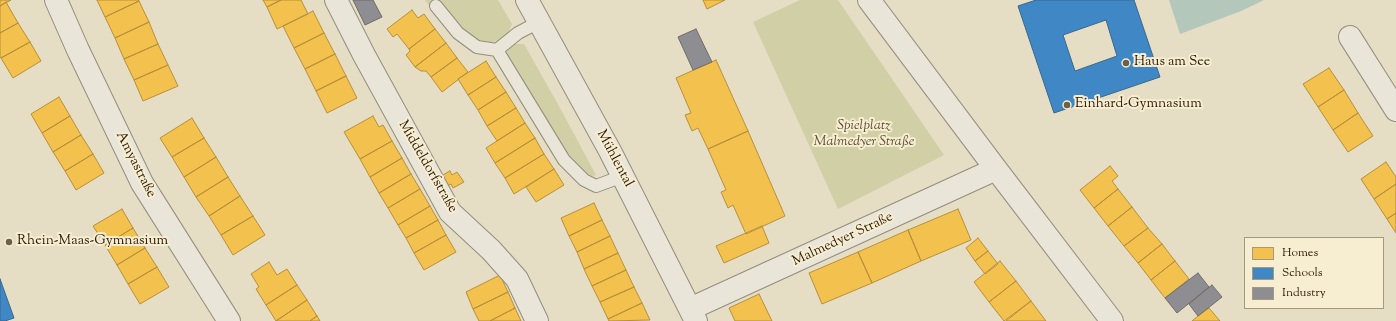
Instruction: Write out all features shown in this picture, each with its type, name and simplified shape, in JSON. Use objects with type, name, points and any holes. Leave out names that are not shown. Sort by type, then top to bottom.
[{"type":"street","name":"Amyastraße","points":[[56,0],[78,50],[142,183],[229,321]]},
{"type":"street","name":"Middeldorfstraße","points":[[336,0],[364,55],[450,212],[491,250],[517,279],[536,321]]},
{"type":"street","name":"Mühlental","points":[[527,0],[623,176],[693,315]]},
{"type":"street","points":[[869,0],[1112,321]]},
{"type":"street","points":[[1350,37],[1396,110]]},
{"type":"street","name":"Malmedyer Straße","points":[[693,315],[996,169]]},
{"type":"lane","points":[[436,6],[458,33],[477,47],[497,50],[518,33],[539,22]]},
{"type":"lane","points":[[497,50],[564,160],[584,180],[596,186],[623,176]]},
{"type":"green space","points":[[425,0],[498,0],[512,24],[508,33],[498,41],[487,43],[479,41],[431,8]]},
{"type":"green space","name":"Spielplatz Malmedyer Straße","points":[[800,0],[838,0],[944,155],[838,209],[753,22]]},
{"type":"green space","points":[[514,44],[524,44],[596,175],[592,176],[585,173],[568,156],[508,60],[507,51]]},
{"type":"shaded area","points":[[1169,0],[1264,0],[1241,11],[1180,34]]},
{"type":"building: Homes","points":[[0,0],[11,0],[0,6]]},
{"type":"building: Homes","points":[[97,0],[138,0],[139,1],[105,17]]},
{"type":"building: Homes","points":[[263,0],[281,0],[267,7]]},
{"type":"building: Homes","points":[[281,0],[301,0],[308,14],[277,29],[267,7]]},
{"type":"building: Homes","points":[[703,0],[725,0],[707,9]]},
{"type":"building: Homes","points":[[139,1],[149,22],[115,38],[105,17]]},
{"type":"building: Homes","points":[[6,2],[18,23],[0,33],[0,6]]},
{"type":"building: Homes","points":[[412,10],[418,18],[424,14],[435,29],[409,49],[397,34],[393,37],[387,29]]},
{"type":"building: Homes","points":[[313,11],[324,33],[294,48],[283,26]]},
{"type":"building: Homes","points":[[149,22],[158,44],[124,59],[115,38]]},
{"type":"building: Homes","points":[[18,23],[30,42],[1,58],[0,33]]},
{"type":"building: Homes","points":[[435,29],[446,43],[415,67],[406,55],[410,51],[409,49]]},
{"type":"building: Homes","points":[[324,33],[335,54],[305,69],[294,48]]},
{"type":"building: Homes","points":[[30,42],[41,61],[13,78],[1,58]]},
{"type":"building: Homes","points":[[446,43],[457,58],[431,77],[426,71],[421,71],[415,67]]},
{"type":"building: Homes","points":[[158,44],[168,65],[134,80],[124,59]]},
{"type":"building: Homes","points":[[335,54],[346,76],[316,91],[305,69]]},
{"type":"building: Homes","points":[[457,58],[468,72],[442,92],[431,77]]},
{"type":"building: Homes","points":[[716,60],[748,131],[708,149],[698,128],[692,131],[685,115],[691,113],[676,78]]},
{"type":"building: Homes","points":[[486,61],[496,77],[468,95],[458,79]]},
{"type":"building: Homes","points":[[168,65],[178,86],[143,101],[134,80]]},
{"type":"building: Homes","points":[[1329,68],[1344,90],[1318,107],[1303,84]]},
{"type":"building: Homes","points":[[346,76],[357,98],[327,113],[316,91]]},
{"type":"building: Homes","points":[[496,77],[506,92],[478,110],[468,95]]},
{"type":"building: Homes","points":[[1344,90],[1358,113],[1333,130],[1318,107]]},
{"type":"building: Homes","points":[[506,92],[516,108],[487,126],[478,110]]},
{"type":"building: Homes","points":[[59,97],[70,116],[42,133],[31,114]]},
{"type":"building: Homes","points":[[516,108],[525,123],[497,141],[487,126]]},
{"type":"building: Homes","points":[[1358,113],[1373,136],[1348,152],[1333,130]]},
{"type":"building: Homes","points":[[70,116],[81,135],[53,152],[42,133]]},
{"type":"building: Homes","points":[[373,116],[379,127],[383,125],[392,141],[360,159],[344,132]]},
{"type":"building: Homes","points":[[192,118],[204,138],[172,157],[160,138]]},
{"type":"building: Homes","points":[[525,123],[535,138],[495,163],[486,148]]},
{"type":"building: Homes","points":[[748,131],[785,216],[746,234],[733,205],[728,208],[721,192],[726,190],[708,149]]},
{"type":"building: Homes","points":[[81,135],[93,154],[65,171],[53,152]]},
{"type":"building: Homes","points":[[204,138],[216,157],[184,177],[172,157]]},
{"type":"building: Homes","points":[[535,138],[544,154],[505,178],[495,163]]},
{"type":"building: Homes","points":[[392,141],[402,158],[370,177],[360,159]]},
{"type":"building: Homes","points":[[93,154],[104,173],[76,190],[65,171]]},
{"type":"building: Homes","points":[[544,154],[554,169],[514,194],[505,178]]},
{"type":"building: Homes","points":[[216,157],[228,177],[196,197],[184,177]]},
{"type":"building: Homes","points":[[402,158],[411,174],[379,193],[370,177]]},
{"type":"building: Homes","points":[[1386,162],[1396,177],[1396,184],[1374,199],[1361,179]]},
{"type":"building: Homes","points":[[1110,166],[1118,176],[1112,181],[1118,189],[1094,208],[1080,190]]},
{"type":"building: Homes","points":[[554,169],[564,185],[536,202],[526,187]]},
{"type":"building: Homes","points":[[450,171],[452,175],[457,172],[464,182],[453,188],[451,184],[447,186],[441,176]]},
{"type":"building: Homes","points":[[411,174],[420,189],[388,208],[379,193]]},
{"type":"building: Homes","points":[[228,177],[240,196],[209,216],[196,197]]},
{"type":"building: Homes","points":[[1396,184],[1396,213],[1387,219],[1374,199]]},
{"type":"building: Homes","points":[[420,189],[430,206],[398,225],[388,208]]},
{"type":"building: Homes","points":[[1118,189],[1132,207],[1108,226],[1094,208]]},
{"type":"building: Homes","points":[[240,196],[253,216],[221,235],[209,216]]},
{"type":"building: Homes","points":[[594,203],[602,220],[569,236],[561,218]]},
{"type":"building: Homes","points":[[430,206],[438,220],[406,238],[398,225]]},
{"type":"building: Homes","points":[[1132,207],[1148,228],[1124,246],[1108,226]]},
{"type":"building: Homes","points":[[122,209],[133,228],[105,245],[93,226]]},
{"type":"building: Homes","points":[[958,209],[971,240],[921,261],[908,230]]},
{"type":"building: Homes","points":[[1396,213],[1396,233],[1387,219]]},
{"type":"building: Homes","points":[[253,216],[265,235],[233,255],[221,235]]},
{"type":"building: Homes","points":[[438,220],[446,235],[414,253],[406,238]]},
{"type":"building: Homes","points":[[602,220],[610,236],[577,252],[569,236]]},
{"type":"building: Homes","points":[[762,226],[769,243],[724,263],[716,246]]},
{"type":"building: Homes","points":[[133,228],[145,248],[117,265],[105,245]]},
{"type":"building: Homes","points":[[1148,228],[1162,244],[1138,263],[1124,246]]},
{"type":"building: Homes","points":[[908,230],[921,261],[872,283],[858,252]]},
{"type":"building: Homes","points":[[446,235],[456,252],[424,270],[414,253]]},
{"type":"building: Homes","points":[[610,236],[618,253],[584,269],[577,252]]},
{"type":"building: Homes","points":[[978,238],[988,251],[975,261],[966,248]]},
{"type":"building: Homes","points":[[1162,244],[1175,261],[1151,280],[1138,263]]},
{"type":"building: Homes","points":[[145,248],[157,267],[128,284],[117,265]]},
{"type":"building: Homes","points":[[988,251],[998,264],[985,274],[975,261]]},
{"type":"building: Homes","points":[[858,252],[872,283],[822,304],[809,273]]},
{"type":"building: Homes","points":[[618,253],[626,270],[592,286],[584,269]]},
{"type":"building: Homes","points":[[1000,261],[1016,281],[989,302],[974,282]]},
{"type":"building: Homes","points":[[1175,261],[1189,279],[1165,298],[1151,280]]},
{"type":"building: Homes","points":[[269,262],[277,275],[287,269],[297,285],[266,305],[256,289],[259,287],[251,274]]},
{"type":"building: Homes","points":[[157,267],[169,287],[140,304],[128,284]]},
{"type":"building: Homes","points":[[626,270],[634,287],[600,302],[592,286]]},
{"type":"building: Homes","points":[[500,275],[508,292],[473,309],[466,292]]},
{"type":"building: Homes","points":[[1016,281],[1031,301],[1004,321],[989,302]]},
{"type":"building: Homes","points":[[297,285],[307,300],[276,321],[266,305]]},
{"type":"building: Homes","points":[[634,287],[642,303],[608,319],[600,302]]},
{"type":"building: Homes","points":[[508,292],[515,308],[490,321],[479,321],[473,309]]},
{"type":"building: Homes","points":[[759,294],[772,321],[735,321],[729,308]]},
{"type":"building: Homes","points":[[307,300],[317,316],[310,321],[276,321]]},
{"type":"building: Homes","points":[[1031,301],[1046,321],[1006,321]]},
{"type":"building: Homes","points":[[642,303],[650,320],[609,321],[608,319]]},
{"type":"building: Homes","points":[[515,308],[521,321],[490,321]]},
{"type":"building: Homes","points":[[1209,308],[1220,321],[1192,321],[1198,316]]},
{"type":"building: Homes","points":[[317,316],[320,321],[310,321]]},
{"type":"building: Schools","name":"Haus am See","points":[[1036,0],[1134,0],[1160,77],[1054,113],[1018,6]],"holes":[[[1106,20],[1117,56],[1075,71],[1063,35]]]},
{"type":"building: Schools","points":[[0,279],[14,318],[5,321],[0,321]]},
{"type":"building: Industry","points":[[353,0],[373,0],[382,17],[365,25]]},
{"type":"building: Industry","points":[[696,29],[712,62],[693,70],[678,37]]},
{"type":"building: Industry","points":[[1198,273],[1209,287],[1177,313],[1165,298]]},
{"type":"building: Industry","points":[[1212,285],[1222,297],[1198,316],[1189,304]]},
{"type":"place","name":"Haus am See","points":[[1126,63]]},
{"type":"place","name":"Einhard-Gymnasium","points":[[1067,105]]},
{"type":"place","name":"Rhein-Maas-Gymnasium","points":[[9,242]]}]
